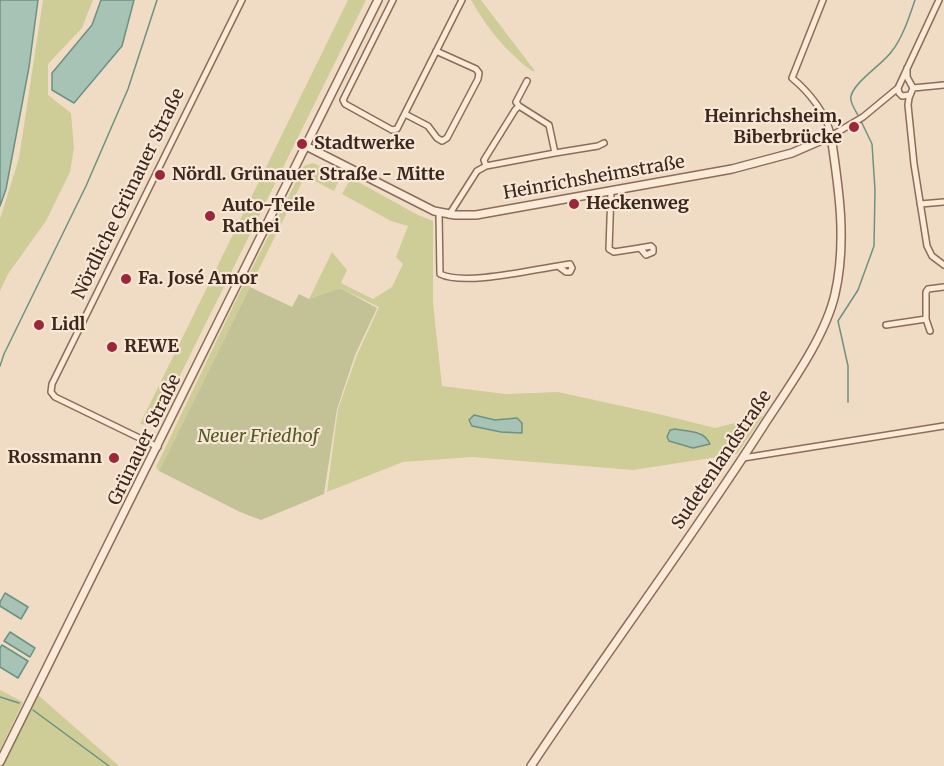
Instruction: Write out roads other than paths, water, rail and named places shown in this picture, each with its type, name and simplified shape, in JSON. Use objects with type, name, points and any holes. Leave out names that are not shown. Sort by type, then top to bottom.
[{"type":"street","name":"Nördliche Grünauer Straße","points":[[158,447],[55,397],[51,392],[52,384],[242,0]]},
{"type":"street","name":"Grünauer Straße","points":[[0,762],[378,0]]},
{"type":"street","points":[[393,0],[343,100],[345,104],[392,130],[397,129],[462,0]]},
{"type":"street","points":[[823,0],[792,78],[800,84],[822,115],[831,136]]},
{"type":"street","name":"Heinrichsheimstraße","points":[[306,146],[439,213],[476,215],[760,162],[792,153],[831,136],[863,117],[885,99],[899,86],[939,0]]},
{"type":"street","points":[[405,114],[428,126],[442,141],[447,138],[478,79],[479,73],[476,69],[436,51]]},
{"type":"street","points":[[907,66],[911,85],[909,112],[927,249],[936,260],[944,265]]},
{"type":"street","points":[[527,81],[516,102],[549,125],[555,153]]},
{"type":"street","points":[[909,112],[899,86],[904,82],[911,85],[944,85]]},
{"type":"street","name":"Heinrichsheimstraße","points":[[885,99],[910,95]]},
{"type":"street","points":[[486,166],[484,160],[519,106]]},
{"type":"street","name":"Sudetenlandstraße","points":[[531,766],[743,458],[812,347],[834,297],[842,252],[831,136]]},
{"type":"street","points":[[449,214],[477,171],[486,166],[598,147],[604,143]]},
{"type":"street","points":[[611,191],[609,249],[614,252],[640,248]]},
{"type":"street","points":[[920,204],[944,202]]},
{"type":"street","points":[[439,213],[441,274],[444,276],[488,277],[558,266]]},
{"type":"street","points":[[930,331],[926,319],[926,292],[928,289],[944,287]]},
{"type":"street","points":[[886,325],[926,319]]},
{"type":"street","points":[[743,458],[944,426]]},
{"type":"waterway","points":[[0,366],[86,186],[128,89],[157,0]]},
{"type":"waterway","points":[[859,117],[851,96],[863,79],[888,56],[896,45],[915,0]]},
{"type":"waterway","points":[[848,402],[848,366],[838,321],[858,290],[874,246],[875,190],[872,144],[861,121]]},
{"type":"waterway","points":[[0,697],[19,703]]},
{"type":"waterway","points":[[33,710],[109,766]]},
{"type":"place","name":"Heinrichsheim, Biberbrücke","points":[[854,127]]},
{"type":"place","name":"Stadtwerke","points":[[302,144]]},
{"type":"place","name":"Nördl. Grünauer Straße - Mitte","points":[[160,175]]},
{"type":"place","name":"Heckenweg","points":[[574,204]]},
{"type":"place","name":"Auto-Teile Rathei","points":[[210,216]]},
{"type":"place","name":"Fa. José Amor","points":[[126,279]]},
{"type":"place","name":"Lidl","points":[[39,325]]},
{"type":"place","name":"REWE","points":[[112,347]]},
{"type":"place","name":"Rossmann","points":[[114,458]]},
{"type":"park label","name":"Neuer Friedhof","points":[[258,437]]}]
